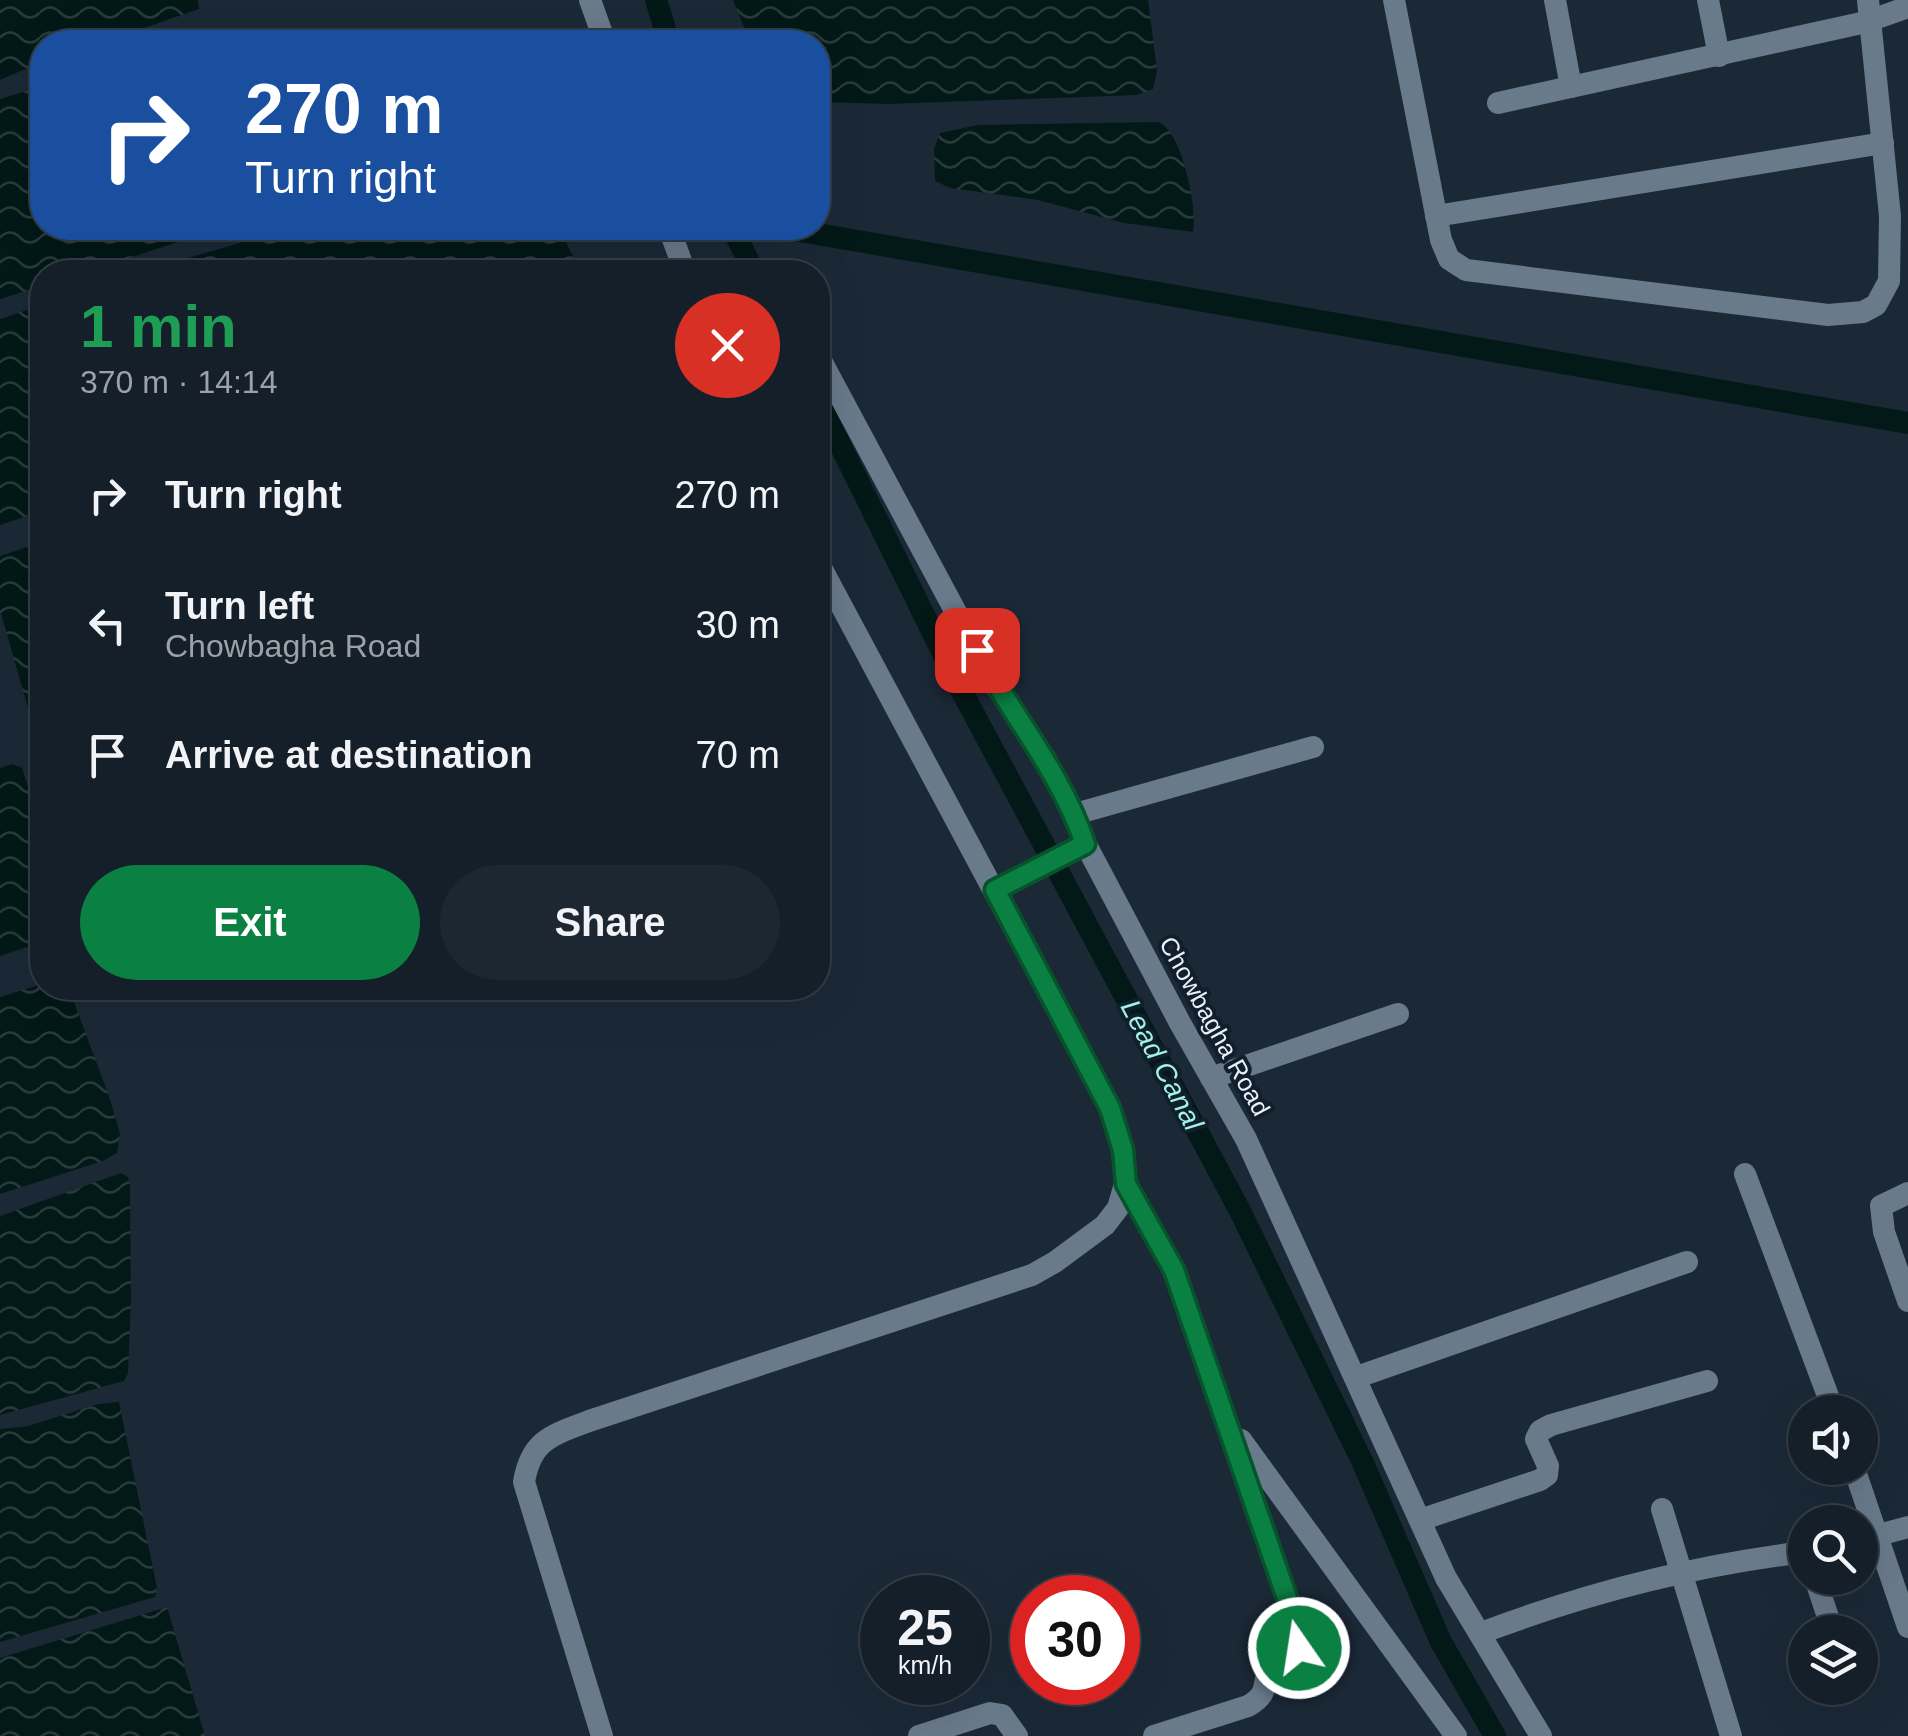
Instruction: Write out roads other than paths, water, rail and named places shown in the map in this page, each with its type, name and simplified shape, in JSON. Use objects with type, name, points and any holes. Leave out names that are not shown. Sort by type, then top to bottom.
[{"type":"street","points":[[590,0],[601,30]]},
{"type":"street","points":[[1394,0],[1436,216],[1449,259],[1466,270],[1828,315],[1863,312],[1876,305],[1889,281],[1890,216],[1870,10]]},
{"type":"street","points":[[1555,0],[1571,87]]},
{"type":"street","points":[[1708,0],[1719,56]]},
{"type":"street","points":[[1498,102],[1719,56],[1870,10],[1908,6]]},
{"type":"street","points":[[1436,216],[1883,143]]},
{"type":"street","name":"Chowbagha Road","points":[[830,377],[996,685],[1045,758],[1075,814],[1085,844],[1246,1138],[1446,1578],[1541,1736]]},
{"type":"street","points":[[602,1736],[524,1482],[530,1456],[539,1445],[553,1434],[589,1421],[1032,1275],[1106,1225],[1118,1208],[1126,1184],[1123,1150],[1110,1108],[830,584]]},
{"type":"street","points":[[1075,814],[1313,747]]},
{"type":"street","points":[[995,890],[1085,844]]},
{"type":"street","points":[[1211,1078],[1398,1014]]},
{"type":"street","points":[[1746,1174],[1828,1395]]},
{"type":"street","points":[[1126,1184],[1174,1270],[1300,1636],[1299,1648],[1282,1654],[1272,1663],[1266,1690],[1248,1706],[1154,1736]]},
{"type":"street","points":[[1908,1193],[1881,1206],[1884,1232],[1908,1301]]},
{"type":"street","points":[[1356,1377],[1687,1262]]},
{"type":"street","points":[[1420,1520],[1547,1475],[1548,1466],[1536,1438],[1551,1425],[1707,1381]]},
{"type":"street","points":[[1227,1421],[1456,1736]]},
{"type":"street","points":[[1662,1509],[1730,1736]]},
{"type":"street","points":[[1878,1535],[1908,1527]]},
{"type":"street","points":[[1481,1633],[1683,1574],[1788,1555]]},
{"type":"street","points":[[1878,1558],[1908,1627]]},
{"type":"street","points":[[919,1736],[990,1712],[1002,1715],[1017,1736]]},
{"type":"water","points":[[0,0],[198,0],[199,9],[138,30],[30,30],[30,67],[0,80]]},
{"type":"water","points":[[733,0],[1148,0],[1157,71],[1153,89],[1137,95],[889,104],[830,102],[830,30],[745,30]]},
{"type":"water","points":[[30,90],[30,240],[185,240],[122,260],[30,260],[30,290],[0,299],[0,99]]},
{"type":"water","points":[[1159,122],[1175,140],[1181,155],[1193,207],[1193,232],[1124,223],[1038,200],[950,188],[935,181],[934,149],[940,133],[978,125]]},
{"type":"water","points":[[250,240],[565,240],[575,260],[181,260]]},
{"type":"water","points":[[30,309],[30,515],[0,525],[0,319]]},
{"type":"water","points":[[30,546],[30,715],[0,610],[0,556]]},
{"type":"water","points":[[12,764],[22,768],[30,793],[30,946],[0,956],[0,768]]},
{"type":"water","points":[[30,988],[30,1000],[73,1000],[120,1134],[117,1153],[103,1161],[0,1194],[0,997]]},
{"type":"water","points":[[121,1173],[128,1177],[130,1185],[131,1300],[128,1373],[124,1381],[0,1415],[0,1216]]},
{"type":"water","points":[[119,1402],[157,1588],[155,1597],[0,1642],[0,1429],[28,1426],[98,1404]]},
{"type":"water","points":[[167,1607],[205,1736],[0,1736],[0,1658]]},
{"type":"waterway","name":"Lead Canal","points":[[656,0],[665,30]]},
{"type":"waterway","points":[[830,236],[1908,423]]},
{"type":"waterway","name":"Lead Canal","points":[[738,240],[748,260]]},
{"type":"waterway","name":"Lead Canal","points":[[830,424],[960,688],[1239,1209],[1363,1463],[1441,1642],[1495,1736]]}]
